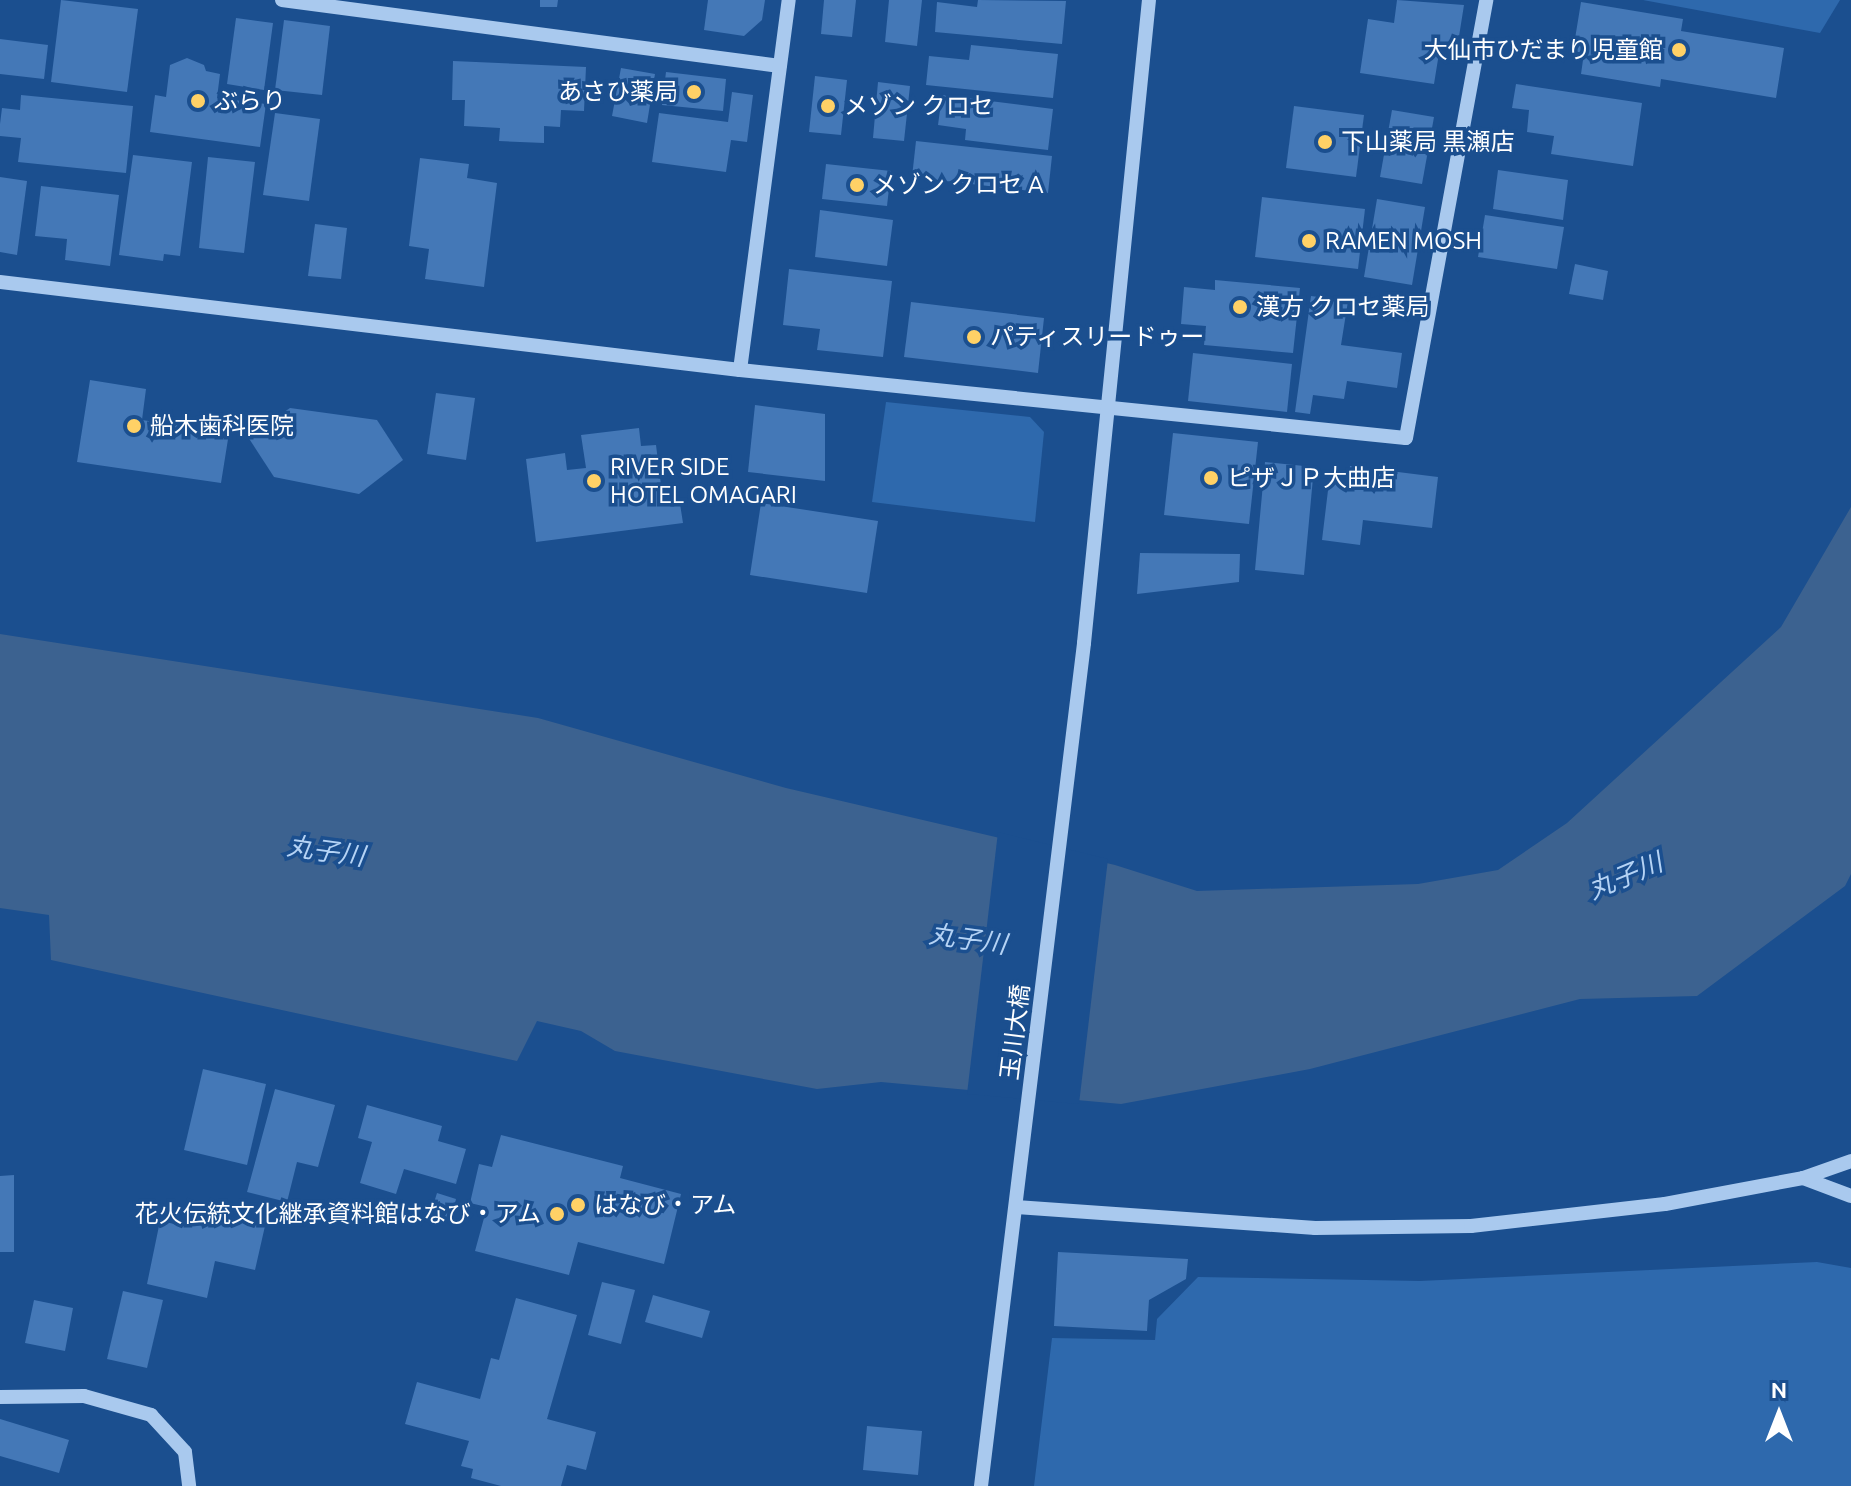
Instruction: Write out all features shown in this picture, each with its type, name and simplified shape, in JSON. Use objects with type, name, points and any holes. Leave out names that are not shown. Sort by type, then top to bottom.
[{"type":"street","points":[[282,0],[780,66]]},
{"type":"street","points":[[740,370],[789,0]]},
{"type":"street","name":"玉川大橋","points":[[981,1486],[1075,719],[1149,0]]},
{"type":"street","points":[[0,282],[740,370],[1106,410],[1406,438],[1486,0]]},
{"type":"street","points":[[1016,1207],[1315,1228],[1471,1226],[1665,1204],[1803,1178],[1851,1161]]},
{"type":"street","points":[[1803,1178],[1851,1196]]},
{"type":"street","points":[[0,1397],[84,1396],[151,1415],[185,1452],[189,1486]]},
{"type":"shaded area","points":[[1643,0],[1840,0],[1820,33]]},
{"type":"shaded area","points":[[886,402],[1030,417],[1044,432],[1035,522],[872,502]]},
{"type":"shaded area","points":[[1817,1262],[1851,1268],[1851,1486],[1034,1486],[1052,1338],[1155,1340],[1157,1319],[1198,1277],[1420,1281]]},
{"type":"water","name":"丸子川","points":[[1851,507],[1851,874],[1845,886],[1697,996],[1580,999],[1310,1069],[1121,1104],[881,1082],[817,1089],[615,1051],[581,1031],[537,1021],[517,1061],[51,960],[49,915],[0,908],[0,634],[538,718],[786,788],[1115,865],[1197,891],[1418,884],[1498,870],[1567,823],[1781,627]]},
{"type":"pier","points":[[998,832],[1108,859],[1079,1104],[967,1094]]},
{"type":"building","points":[[61,0],[138,9],[127,92],[51,82]]},
{"type":"building","points":[[540,0],[558,0],[557,7],[540,7]]},
{"type":"building","points":[[708,0],[765,0],[762,20],[744,36],[704,30]]},
{"type":"building","name":"メゾン クロセ","points":[[824,0],[856,0],[852,37],[821,34]]},
{"type":"building","name":"メゾン クロセ","points":[[889,0],[922,0],[917,46],[885,42]]},
{"type":"building","points":[[978,0],[1066,1],[1062,44],[935,32],[937,2],[977,7]]},
{"type":"building","points":[[1397,0],[1464,5],[1457,49],[1440,47],[1434,84],[1360,73],[1368,19],[1394,23]]},
{"type":"building","name":"大仙市ひだまり児童館","points":[[1581,2],[1683,19],[1681,31],[1784,48],[1776,98],[1661,79],[1660,87],[1581,74],[1584,53],[1573,51]]},
{"type":"building","points":[[236,18],[273,23],[264,90],[227,84]]},
{"type":"building","points":[[284,20],[330,26],[322,95],[275,90]]},
{"type":"building","points":[[0,39],[48,45],[44,79],[0,74]]},
{"type":"building","points":[[971,45],[1058,54],[1053,98],[926,85],[929,56],[969,60]]},
{"type":"building","name":"ぶらり","points":[[187,58],[204,65],[206,71],[220,74],[217,98],[266,104],[260,147],[150,132],[155,95],[166,97],[170,65]]},
{"type":"building","points":[[453,61],[586,67],[584,111],[561,110],[560,127],[544,126],[544,143],[499,141],[500,128],[464,126],[465,100],[452,100]]},
{"type":"building","points":[[621,68],[655,74],[647,123],[612,116]]},
{"type":"building","name":"あさひ薬局","points":[[666,72],[726,79],[723,111],[662,105]]},
{"type":"building","name":"メゾン クロセ","points":[[815,76],[847,80],[841,135],[809,132]]},
{"type":"building","name":"メゾン クロセ","points":[[878,82],[910,86],[904,141],[873,138]]},
{"type":"building","points":[[1516,84],[1642,103],[1633,166],[1551,154],[1554,136],[1527,132],[1529,110],[1512,108]]},
{"type":"building","points":[[732,92],[753,95],[747,142],[731,140],[726,172],[652,162],[659,113],[728,122]]},
{"type":"building","points":[[21,95],[133,106],[126,173],[18,162],[21,138],[0,136],[0,124],[2,108],[20,110]]},
{"type":"building","points":[[942,95],[1053,109],[1048,150],[965,140],[966,129],[938,125]]},
{"type":"building","name":"下山薬局 黒瀬店","points":[[1294,106],[1364,115],[1356,177],[1286,168]]},
{"type":"building","points":[[1392,110],[1434,117],[1422,184],[1380,177]]},
{"type":"building","points":[[275,113],[320,119],[309,201],[263,195]]},
{"type":"building","points":[[916,141],[1052,156],[1048,193],[912,177]]},
{"type":"building","points":[[133,155],[192,162],[180,256],[164,254],[163,261],[119,255]]},
{"type":"building","points":[[208,157],[255,162],[244,253],[199,248]]},
{"type":"building","points":[[420,158],[469,164],[467,178],[497,183],[484,287],[425,279],[429,249],[409,246]]},
{"type":"building","name":"メゾン クロセ A","points":[[826,164],[891,171],[887,206],[822,199]]},
{"type":"building","points":[[1498,170],[1568,180],[1563,220],[1493,209]]},
{"type":"building","points":[[0,177],[27,181],[17,255],[0,252]]},
{"type":"building","points":[[41,186],[119,195],[110,266],[65,260],[67,239],[35,236]]},
{"type":"building","name":"RAMEN MOSH","points":[[1262,197],[1365,209],[1358,269],[1255,257]]},
{"type":"building","points":[[1377,199],[1425,207],[1412,285],[1364,277]]},
{"type":"building","points":[[820,210],[893,220],[887,266],[815,257]]},
{"type":"building","points":[[1485,215],[1564,227],[1557,269],[1478,257]]},
{"type":"building","points":[[315,224],[347,228],[341,279],[308,276]]},
{"type":"building","points":[[1575,264],[1608,271],[1603,300],[1569,294]]},
{"type":"building","points":[[789,269],[892,281],[883,357],[817,350],[820,329],[783,325]]},
{"type":"building","name":"漢方 クロセ薬局","points":[[1215,280],[1300,288],[1293,353],[1204,345],[1206,326],[1181,324],[1184,287],[1215,290]]},
{"type":"building","points":[[1311,296],[1348,301],[1341,345],[1402,353],[1397,388],[1347,381],[1344,399],[1313,395],[1310,414],[1295,412]]},
{"type":"building","name":"パティスリードゥー","points":[[911,302],[1044,318],[1038,373],[904,357]]},
{"type":"building","name":"漢方 クロセ薬局","points":[[1193,353],[1292,364],[1287,412],[1188,401]]},
{"type":"building","name":"船木歯科医院","points":[[90,380],[146,389],[142,420],[229,433],[221,483],[77,462]]},
{"type":"building","points":[[436,393],[475,398],[466,460],[427,454]]},
{"type":"building","points":[[755,405],[825,414],[825,481],[748,472]]},
{"type":"building","points":[[290,408],[377,420],[403,460],[359,494],[274,477],[248,437]]},
{"type":"building","name":"RIVER SIDE HOTEL OMAGARI","points":[[639,428],[641,446],[656,445],[662,493],[678,491],[683,523],[536,542],[526,459],[565,453],[567,470],[586,468],[581,435]]},
{"type":"building","name":"ピザＪＰ大曲店","points":[[1173,433],[1258,442],[1249,524],[1164,515]]},
{"type":"building","points":[[1265,462],[1314,467],[1304,575],[1255,570]]},
{"type":"building","points":[[1350,466],[1438,477],[1432,528],[1363,520],[1360,545],[1322,540],[1329,482],[1348,484]]},
{"type":"building","points":[[761,503],[878,521],[867,593],[750,575]]},
{"type":"building","points":[[1140,553],[1240,554],[1239,582],[1137,594]]},
{"type":"building","points":[[203,1069],[266,1084],[247,1165],[184,1150]]},
{"type":"building","points":[[275,1089],[335,1105],[318,1167],[297,1162],[287,1202],[247,1192]]},
{"type":"building","points":[[367,1105],[442,1126],[438,1141],[466,1149],[456,1184],[404,1169],[396,1194],[360,1183],[372,1142],[358,1138]]},
{"type":"building","name":"はなび・アム","points":[[501,1135],[623,1166],[620,1178],[681,1194],[664,1264],[578,1242],[569,1275],[475,1251],[487,1207],[470,1203],[479,1164],[492,1167]]},
{"type":"building","points":[[14,1175],[14,1252],[0,1252],[0,1176]]},
{"type":"building","points":[[437,1193],[456,1199],[451,1218],[431,1212]]},
{"type":"building","points":[[204,1213],[265,1226],[255,1270],[215,1261],[207,1298],[147,1284],[160,1221],[184,1226],[186,1218],[202,1221]]},
{"type":"building","points":[[1058,1252],[1188,1259],[1186,1279],[1149,1300],[1147,1331],[1054,1326]]},
{"type":"building","points":[[602,1282],[635,1290],[621,1344],[588,1335]]},
{"type":"building","points":[[123,1291],[163,1300],[147,1368],[107,1359]]},
{"type":"building","points":[[653,1295],[710,1311],[702,1338],[645,1322]]},
{"type":"building","points":[[516,1298],[577,1315],[547,1419],[596,1432],[586,1470],[567,1465],[561,1486],[501,1486],[471,1478],[473,1469],[461,1466],[469,1441],[405,1424],[417,1382],[480,1399],[491,1358],[499,1360]]},
{"type":"building","points":[[34,1300],[73,1308],[65,1351],[25,1343]]},
{"type":"building","points":[[0,1419],[69,1440],[59,1473],[0,1456]]},
{"type":"building","points":[[867,1426],[922,1431],[918,1475],[863,1470]]},
{"type":"place","name":"大仙市ひだまり児童館","points":[[1679,50]]},
{"type":"place","name":"あさひ薬局","points":[[694,92]]},
{"type":"place","name":"ぶらり","points":[[198,101]]},
{"type":"place","name":"メゾン クロセ","points":[[828,106]]},
{"type":"place","name":"下山薬局 黒瀬店","points":[[1325,142]]},
{"type":"place","name":"メゾン クロセ A","points":[[857,185]]},
{"type":"place","name":"RAMEN MOSH","points":[[1309,241]]},
{"type":"place","name":"漢方 クロセ薬局","points":[[1240,307]]},
{"type":"place","name":"パティスリードゥー","points":[[974,337]]},
{"type":"place","name":"船木歯科医院","points":[[134,426]]},
{"type":"place","name":"ピザＪＰ大曲店","points":[[1211,478]]},
{"type":"place","name":"RIVER SIDE HOTEL OMAGARI","points":[[594,481]]},
{"type":"place","name":"はなび・アム","points":[[578,1205]]},
{"type":"place","name":"花火伝統文化継承資料館はなび・アム","points":[[557,1214]]}]
